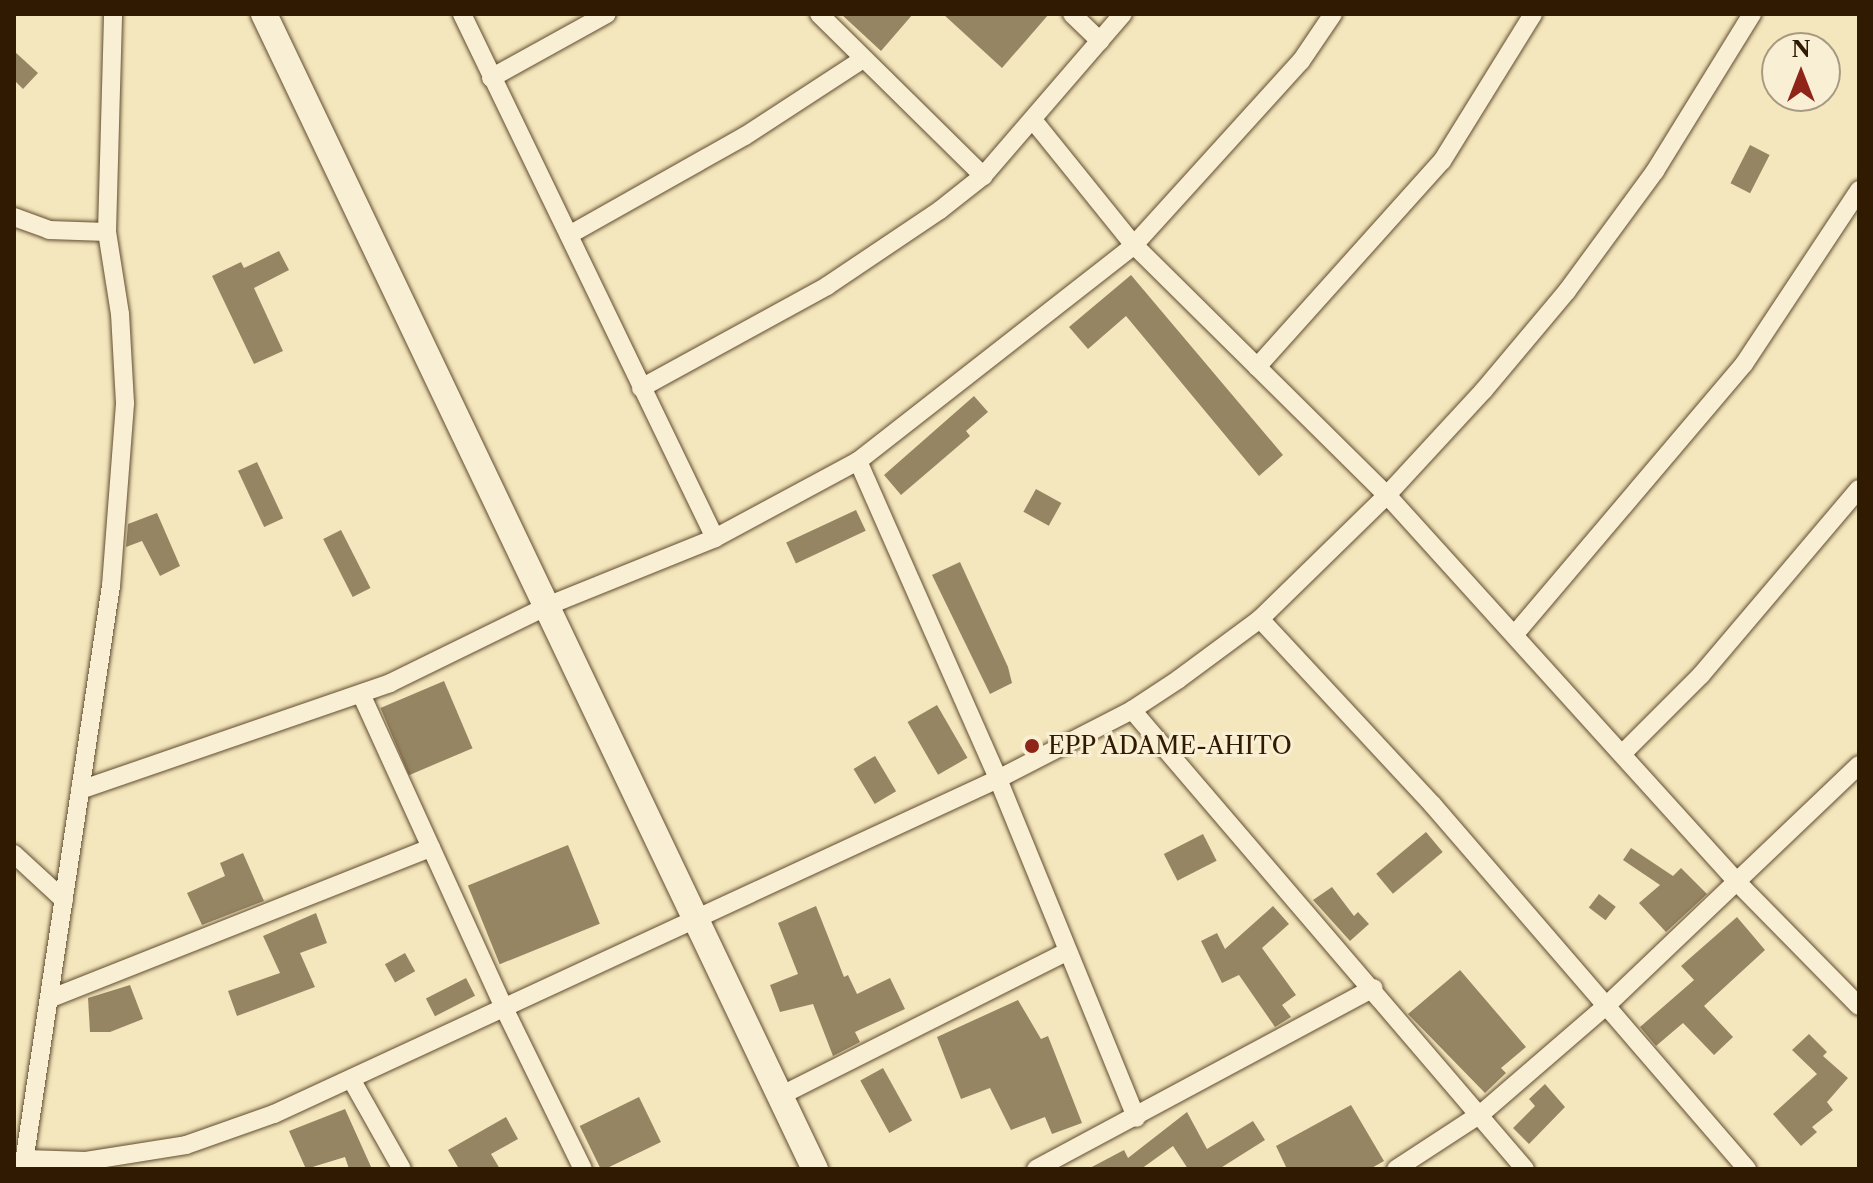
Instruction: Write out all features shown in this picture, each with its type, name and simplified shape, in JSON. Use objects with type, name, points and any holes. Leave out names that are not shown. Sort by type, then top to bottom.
[{"type":"main road","points":[[264,14],[815,1169]]},
{"type":"street","points":[[113,14],[107,232],[120,314],[125,403],[111,586],[24,1164],[86,1161],[186,1145],[351,1079],[998,779],[1132,710],[1260,619],[1387,495],[1567,291],[1655,171],[1752,14]]},
{"type":"street","points":[[462,14],[715,538]]},
{"type":"street","points":[[491,78],[607,14]]},
{"type":"street","points":[[819,14],[983,176]]},
{"type":"street","points":[[1072,14],[1100,41]]},
{"type":"street","points":[[641,388],[827,286],[983,176],[1123,14]]},
{"type":"street","points":[[80,790],[361,694],[547,606],[715,538],[858,461],[1134,245],[1301,61],[1333,14]]},
{"type":"street","points":[[1257,367],[1442,161],[1533,14]]},
{"type":"street","points":[[569,235],[745,136],[863,59]]},
{"type":"street","points":[[1033,120],[1134,245],[1387,495],[1739,884],[1859,1006]]},
{"type":"street","points":[[1515,634],[1744,364],[1859,190]]},
{"type":"street","points":[[14,217],[49,230],[107,232]]},
{"type":"street","points":[[858,461],[998,779],[1136,1118]]},
{"type":"street","points":[[1623,753],[1701,675],[1859,489]]},
{"type":"street","points":[[1260,619],[1432,804],[1747,1169]]},
{"type":"street","points":[[361,694],[504,1008],[583,1169]]},
{"type":"street","points":[[1132,710],[1482,1113],[1525,1169]]},
{"type":"street","points":[[1396,1169],[1482,1113],[1607,1005],[1739,884],[1859,765]]},
{"type":"street","points":[[49,999],[431,848]]},
{"type":"street","points":[[14,854],[64,900]]},
{"type":"street","points":[[780,1096],[1068,951]]},
{"type":"street","points":[[1036,1169],[1374,988]]},
{"type":"street","points":[[351,1079],[402,1169]]},
{"type":"building","points":[[841,14],[913,14],[881,51]]},
{"type":"building","points":[[943,14],[1049,14],[1002,68]]},
{"type":"building","points":[[14,51],[38,73],[23,89],[14,80]]},
{"type":"building","points":[[1750,145],[1770,155],[1750,193],[1730,183]]},
{"type":"building","points":[[279,251],[289,270],[254,288],[283,351],[254,364],[212,276],[241,262],[244,268]]},
{"type":"building","points":[[1131,275],[1283,455],[1259,476],[1126,316],[1088,349],[1069,327]]},
{"type":"building","points":[[974,396],[988,412],[966,431],[970,436],[901,495],[884,475]]},
{"type":"building","points":[[257,462],[283,518],[264,527],[238,471]]},
{"type":"building","points":[[1036,489],[1061,503],[1049,526],[1023,512]]},
{"type":"building","points":[[856,510],[866,531],[796,563],[786,543]]},
{"type":"building","points":[[157,513],[180,566],[160,576],[142,541],[126,547],[128,524]]},
{"type":"building","points":[[341,530],[371,588],[353,597],[323,539]]},
{"type":"building","points":[[960,562],[1008,667],[1012,683],[990,694],[932,575]]},
{"type":"building","points":[[444,681],[473,748],[409,775],[380,708]]},
{"type":"building","points":[[937,705],[968,758],[938,775],[908,722]]},
{"type":"building","points":[[875,756],[896,791],[875,804],[854,769]]},
{"type":"building","points":[[1426,832],[1443,852],[1393,894],[1376,874]]},
{"type":"building","points":[[1203,834],[1217,861],[1177,881],[1164,854]]},
{"type":"building","points":[[568,845],[600,924],[500,964],[468,885]]},
{"type":"building","points":[[1631,848],[1673,876],[1681,868],[1707,894],[1666,932],[1639,903],[1660,885],[1623,860]]},
{"type":"building","points":[[243,853],[264,901],[202,925],[187,893],[225,876],[220,863]]},
{"type":"building","points":[[1332,887],[1354,916],[1358,912],[1369,924],[1350,941],[1313,900]]},
{"type":"building","points":[[1599,894],[1616,907],[1606,920],[1589,908]]},
{"type":"building","points":[[816,906],[844,977],[848,975],[857,994],[890,978],[905,1009],[855,1032],[860,1042],[833,1056],[813,1004],[780,1012],[770,985],[798,974],[778,923]]},
{"type":"building","points":[[1273,906],[1289,924],[1262,948],[1296,995],[1282,1005],[1291,1017],[1275,1027],[1239,975],[1222,983],[1201,941],[1217,933],[1225,949]]},
{"type":"building","points":[[316,913],[327,943],[300,953],[315,987],[237,1016],[228,991],[280,973],[263,936]]},
{"type":"building","points":[[1737,917],[1765,950],[1704,1006],[1733,1037],[1714,1055],[1683,1023],[1656,1046],[1640,1027],[1694,980],[1681,966]]},
{"type":"building","points":[[405,953],[415,971],[395,983],[385,964]]},
{"type":"building","points":[[1460,970],[1526,1047],[1501,1068],[1506,1073],[1485,1093],[1408,1014]]},
{"type":"building","points":[[466,978],[475,996],[435,1016],[426,998]]},
{"type":"building","points":[[130,985],[143,1019],[110,1032],[90,1032],[88,998]]},
{"type":"building","points":[[1018,1000],[1041,1039],[1048,1036],[1082,1123],[1052,1134],[1045,1117],[1011,1130],[990,1088],[961,1099],[937,1037]]},
{"type":"building","points":[[1809,1034],[1827,1052],[1823,1056],[1848,1078],[1827,1102],[1833,1110],[1812,1127],[1817,1132],[1801,1146],[1773,1114],[1817,1074],[1792,1050]]},
{"type":"building","points":[[883,1068],[912,1120],[889,1133],[860,1081]]},
{"type":"building","points":[[1545,1084],[1565,1107],[1529,1144],[1513,1128],[1535,1106],[1529,1099]]},
{"type":"building","points":[[639,1097],[661,1142],[601,1169],[580,1126]]},
{"type":"building","points":[[1351,1105],[1384,1161],[1370,1169],[1287,1169],[1276,1146]]},
{"type":"building","points":[[345,1109],[372,1169],[349,1169],[345,1157],[306,1169],[289,1131]]},
{"type":"building","points":[[1187,1112],[1207,1149],[1253,1121],[1265,1140],[1219,1169],[1188,1169],[1173,1146],[1141,1169],[1088,1169],[1124,1150],[1128,1158]]},
{"type":"building","points":[[506,1117],[518,1139],[491,1154],[500,1169],[459,1169],[448,1150]]},
{"type":"place","name":"EPP ADAME-AHITO","points":[[1032,746]]}]
